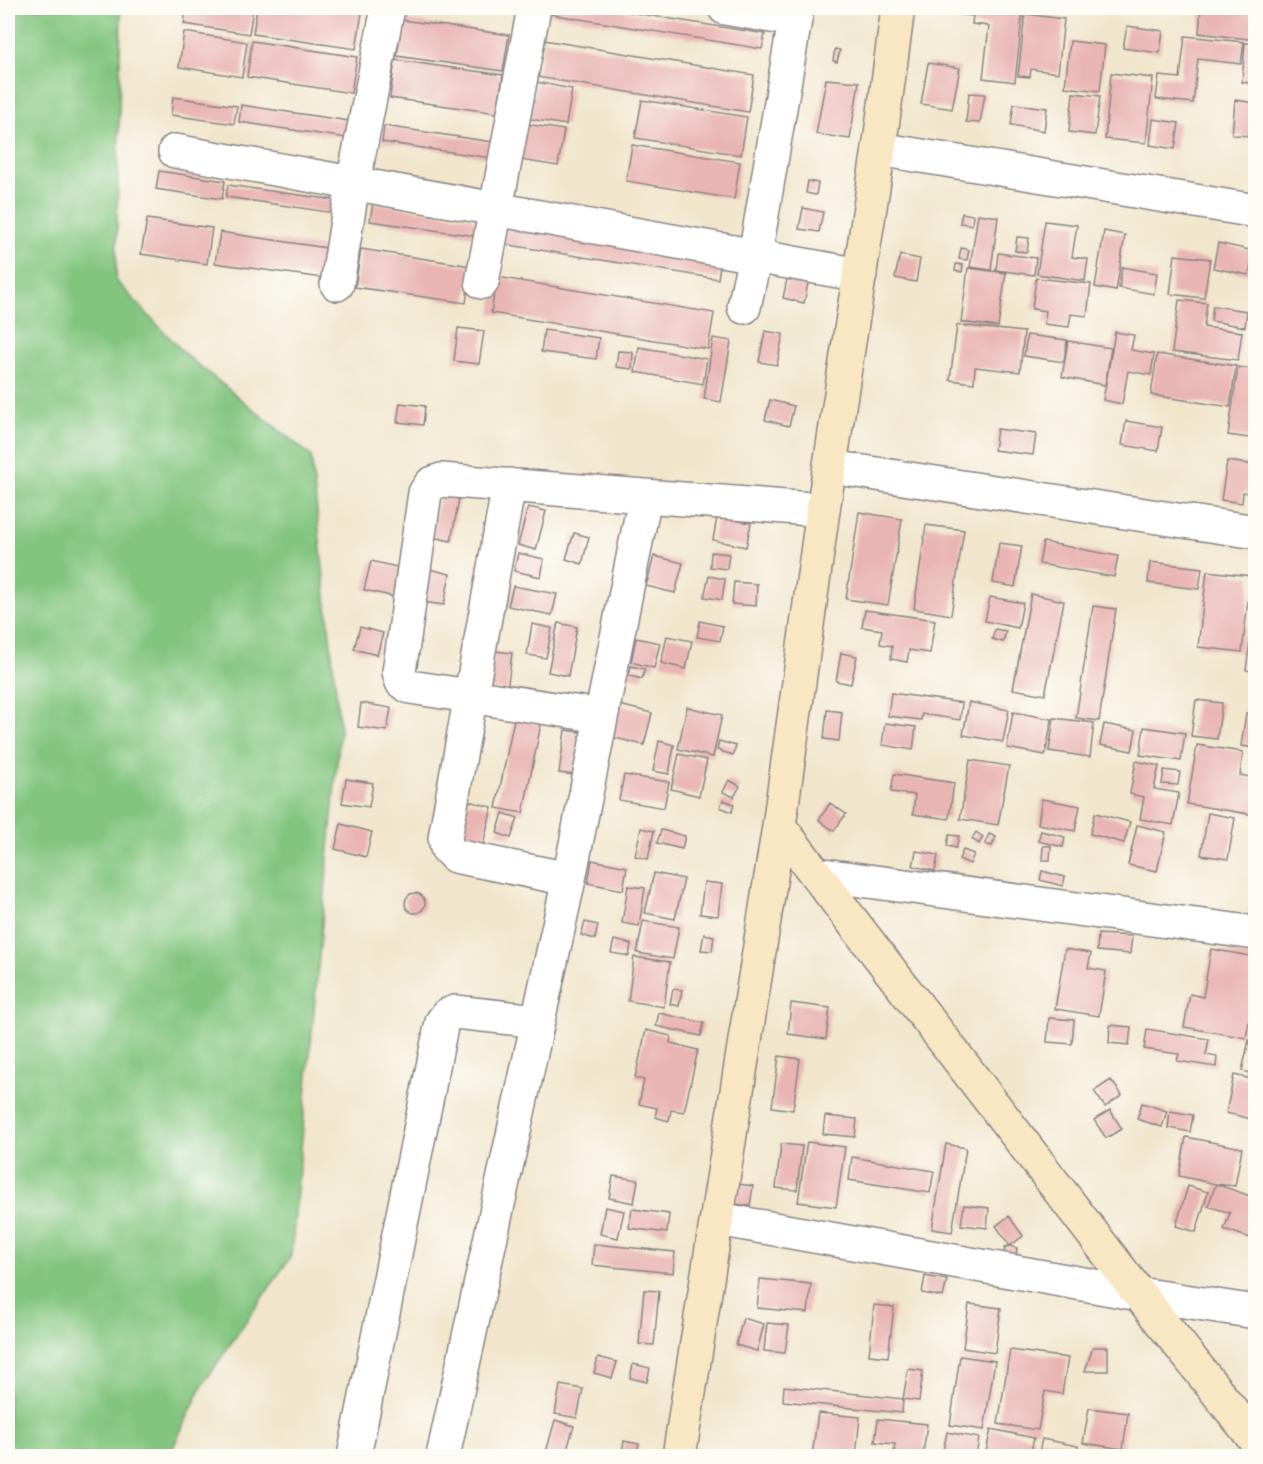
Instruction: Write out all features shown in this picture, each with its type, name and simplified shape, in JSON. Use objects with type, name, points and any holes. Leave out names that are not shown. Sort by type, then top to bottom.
[{"type":"street","points":[[337,284],[353,183],[387,8]]},
{"type":"street","points":[[482,282],[534,8]]},
{"type":"street","points":[[725,8],[796,14],[755,256],[744,307]]},
{"type":"street","points":[[679,1456],[779,826],[823,510],[879,149],[898,8]]},
{"type":"street","points":[[879,149],[1256,211]]},
{"type":"street","points":[[175,151],[860,275]]},
{"type":"street","points":[[831,467],[1256,532]]},
{"type":"street","points":[[601,716],[410,687],[402,682],[399,672],[425,493],[431,484],[441,480],[823,510]]},
{"type":"street","points":[[509,485],[445,838],[447,848],[455,856],[569,879]]},
{"type":"street","points":[[443,1456],[569,879],[645,497]]},
{"type":"street","points":[[779,826],[1139,1294],[1256,1441]]},
{"type":"street","points":[[816,874],[1256,933]]},
{"type":"street","points":[[354,1456],[442,1022],[447,1015],[455,1012],[538,1021]]},
{"type":"street","points":[[718,1219],[1139,1294],[1256,1312]]},
{"type":"green space","points":[[8,8],[121,8],[116,281],[186,355],[311,456],[340,730],[291,1256],[203,1384],[169,1456],[8,1456]]},
{"type":"building","points":[[186,8],[253,8],[249,34],[184,24]]},
{"type":"building","points":[[257,8],[325,8],[362,13],[356,49],[253,34]]},
{"type":"building","points":[[550,8],[603,8],[765,34],[762,49],[549,14]]},
{"type":"building","points":[[941,8],[1023,8],[1015,82],[983,78],[989,26],[972,24],[973,16],[940,12]]},
{"type":"building","points":[[1037,8],[1059,8],[1058,12]]},
{"type":"building","points":[[1201,8],[1256,8],[1256,40],[1199,33]]},
{"type":"building","points":[[1025,14],[1064,19],[1058,73],[1031,69],[1030,77],[1018,76]]},
{"type":"building","points":[[402,20],[509,35],[503,71],[397,56]]},
{"type":"building","points":[[1127,26],[1163,31],[1160,53],[1123,48]]},
{"type":"building","points":[[184,32],[247,42],[242,77],[179,67]]},
{"type":"building","points":[[1185,36],[1244,42],[1241,64],[1198,59],[1193,103],[1156,99],[1159,76],[1180,78]]},
{"type":"building","points":[[544,40],[754,75],[748,112],[537,77]]},
{"type":"building","points":[[252,41],[357,57],[351,93],[247,77]]},
{"type":"building","points":[[1070,41],[1105,45],[1100,91],[1065,87]]},
{"type":"building","points":[[1245,43],[1256,44],[1256,84],[1242,82]]},
{"type":"building","points":[[835,49],[840,50],[837,62],[833,61]]},
{"type":"building","points":[[395,60],[503,75],[497,113],[390,98]]},
{"type":"building","points":[[928,63],[960,68],[952,109],[921,104]]},
{"type":"building","points":[[1111,73],[1153,78],[1146,143],[1105,139]]},
{"type":"building","points":[[826,79],[859,82],[850,139],[816,134]]},
{"type":"building","points":[[536,82],[572,89],[566,125],[530,119]]},
{"type":"building","points":[[969,93],[985,94],[980,123],[966,122]]},
{"type":"building","points":[[1073,93],[1100,96],[1095,135],[1069,132]]},
{"type":"building","points":[[173,97],[237,106],[234,124],[171,115]]},
{"type":"building","points":[[642,100],[747,117],[741,155],[635,138]]},
{"type":"building","points":[[1235,100],[1256,103],[1256,136],[1232,135]]},
{"type":"building","points":[[1014,104],[1047,108],[1044,131],[1011,125]]},
{"type":"building","points":[[241,105],[349,121],[346,138],[239,122]]},
{"type":"building","points":[[1153,119],[1179,123],[1175,149],[1150,145]]},
{"type":"building","points":[[526,124],[564,130],[558,166],[520,160]]},
{"type":"building","points":[[384,126],[493,142],[491,158],[382,142]]},
{"type":"building","points":[[632,145],[740,162],[734,199],[626,181]]},
{"type":"building","points":[[159,171],[225,181],[222,199],[156,189]]},
{"type":"building","points":[[808,181],[818,183],[816,195],[806,193]]},
{"type":"building","points":[[228,185],[335,200],[334,213],[226,197]]},
{"type":"building","points":[[373,203],[478,219],[476,236],[370,221]]},
{"type":"building","points":[[803,208],[823,212],[819,232],[799,229]]},
{"type":"building","points":[[962,213],[973,215],[972,225],[960,223]]},
{"type":"building","points":[[978,214],[998,217],[991,270],[970,267]]},
{"type":"building","points":[[147,219],[212,228],[207,264],[141,254]]},
{"type":"building","points":[[1045,221],[1077,225],[1072,257],[1088,259],[1085,281],[1037,274]]},
{"type":"building","points":[[507,223],[721,258],[718,279],[503,244]]},
{"type":"building","points":[[1104,231],[1125,235],[1116,291],[1095,287]]},
{"type":"building","points":[[220,232],[326,248],[322,278],[215,263]]},
{"type":"building","points":[[1017,237],[1029,238],[1027,252],[1015,251]]},
{"type":"building","points":[[1218,243],[1254,251],[1249,275],[1213,268]]},
{"type":"building","points":[[961,248],[969,250],[967,260],[959,259]]},
{"type":"building","points":[[361,249],[471,266],[466,303],[355,287]]},
{"type":"building","points":[[998,253],[1036,258],[1034,275],[996,270]]},
{"type":"building","points":[[900,255],[920,259],[916,282],[895,278]]},
{"type":"building","points":[[1175,255],[1210,259],[1204,298],[1170,294]]},
{"type":"building","points":[[956,264],[963,265],[962,272],[955,271]]},
{"type":"building","points":[[1122,267],[1157,273],[1154,294],[1119,288]]},
{"type":"building","points":[[968,268],[1006,273],[998,327],[961,322]]},
{"type":"building","points":[[497,277],[714,313],[708,349],[491,313]]},
{"type":"building","points":[[1036,278],[1091,284],[1087,316],[1071,314],[1069,327],[1044,324],[1046,311],[1032,309]]},
{"type":"building","points":[[787,279],[808,283],[804,303],[783,298]]},
{"type":"building","points":[[1179,300],[1207,303],[1204,327],[1242,332],[1238,360],[1172,352]]},
{"type":"building","points":[[1213,306],[1247,311],[1245,327],[1211,321]]},
{"type":"building","points":[[957,325],[1024,332],[1020,372],[975,367],[974,383],[950,380]]},
{"type":"building","points":[[458,328],[484,331],[479,364],[454,361]]},
{"type":"building","points":[[544,330],[599,338],[596,359],[541,352]]},
{"type":"building","points":[[765,331],[783,334],[777,365],[759,362]]},
{"type":"building","points":[[1115,332],[1134,335],[1131,350],[1154,354],[1151,375],[1128,371],[1122,404],[1103,400]]},
{"type":"building","points":[[1027,335],[1067,340],[1064,362],[1024,356]]},
{"type":"building","points":[[713,338],[731,341],[721,402],[704,399]]},
{"type":"building","points":[[1068,341],[1111,348],[1105,385],[1062,377]]},
{"type":"building","points":[[639,347],[707,359],[703,384],[635,372]]},
{"type":"building","points":[[618,351],[633,352],[632,369],[616,367]]},
{"type":"building","points":[[1157,354],[1236,366],[1230,407],[1151,395]]},
{"type":"building","points":[[1238,367],[1256,370],[1256,439],[1228,435]]},
{"type":"building","points":[[770,400],[794,406],[789,426],[765,420]]},
{"type":"building","points":[[400,403],[425,406],[423,425],[397,422]]},
{"type":"building","points":[[1126,421],[1162,427],[1158,451],[1122,445]]},
{"type":"building","points":[[997,429],[1036,434],[1033,455],[994,450]]},
{"type":"building","points":[[1227,461],[1256,465],[1256,494],[1243,492],[1242,503],[1221,500]]},
{"type":"building","points":[[440,496],[459,499],[451,541],[432,537]]},
{"type":"building","points":[[528,507],[546,511],[536,550],[518,545]]},
{"type":"building","points":[[859,512],[902,519],[888,605],[846,599]]},
{"type":"building","points":[[717,517],[751,523],[746,547],[713,540]]},
{"type":"building","points":[[926,525],[964,530],[951,615],[914,609]]},
{"type":"building","points":[[574,533],[589,537],[582,564],[566,559]]},
{"type":"building","points":[[1043,542],[1118,556],[1114,577],[1039,564]]},
{"type":"building","points":[[999,543],[1022,546],[1015,587],[993,583]]},
{"type":"building","points":[[711,552],[729,554],[727,569],[710,567]]},
{"type":"building","points":[[518,553],[544,559],[541,577],[514,571]]},
{"type":"building","points":[[654,556],[683,563],[675,593],[646,586]]},
{"type":"building","points":[[371,561],[401,568],[395,597],[364,590]]},
{"type":"building","points":[[1150,562],[1202,568],[1199,589],[1148,583]]},
{"type":"building","points":[[429,569],[450,574],[444,605],[423,602]]},
{"type":"building","points":[[1207,571],[1251,576],[1242,652],[1198,647]]},
{"type":"building","points":[[709,576],[725,579],[722,600],[704,597]]},
{"type":"building","points":[[734,582],[757,584],[756,606],[732,604]]},
{"type":"building","points":[[513,586],[557,594],[552,615],[508,606]]},
{"type":"building","points":[[1031,594],[1064,601],[1045,695],[1013,689]]},
{"type":"building","points":[[990,597],[1023,603],[1018,628],[985,621]]},
{"type":"building","points":[[1093,606],[1116,609],[1099,721],[1076,718]]},
{"type":"building","points":[[865,610],[935,620],[930,653],[909,650],[907,662],[891,659],[892,646],[880,644],[882,630],[862,627]]},
{"type":"building","points":[[700,621],[723,626],[720,641],[697,637]]},
{"type":"building","points":[[558,623],[577,627],[568,676],[548,672]]},
{"type":"building","points":[[532,624],[552,628],[546,658],[527,655]]},
{"type":"building","points":[[360,627],[383,633],[377,655],[354,649]]},
{"type":"building","points":[[1252,628],[1256,629],[1256,672],[1246,670]]},
{"type":"building","points":[[995,629],[1006,631],[1003,642],[992,639]]},
{"type":"building","points":[[667,636],[692,641],[686,669],[661,663]]},
{"type":"building","points":[[636,638],[660,643],[654,668],[631,662]]},
{"type":"building","points":[[494,651],[512,653],[507,691],[489,689]]},
{"type":"building","points":[[841,653],[857,656],[851,684],[836,681]]},
{"type":"building","points":[[631,666],[645,669],[642,679],[629,676]]},
{"type":"building","points":[[891,693],[962,703],[960,720],[922,714],[921,720],[888,716]]},
{"type":"building","points":[[1196,700],[1222,703],[1217,739],[1191,736]]},
{"type":"building","points":[[969,702],[1009,710],[1003,742],[963,735]]},
{"type":"building","points":[[361,703],[391,708],[387,731],[358,727]]},
{"type":"building","points":[[615,704],[652,713],[644,745],[607,736]]},
{"type":"building","points":[[687,707],[722,715],[713,757],[678,749]]},
{"type":"building","points":[[827,710],[842,712],[839,741],[824,739]]},
{"type":"building","points":[[1013,712],[1052,719],[1045,755],[1007,748]]},
{"type":"building","points":[[1246,713],[1256,714],[1256,748],[1241,746]]},
{"type":"building","points":[[1054,718],[1094,723],[1090,757],[1049,751]]},
{"type":"building","points":[[514,719],[541,724],[523,813],[496,808]]},
{"type":"building","points":[[885,723],[916,727],[913,750],[882,745]]},
{"type":"building","points":[[1104,724],[1136,730],[1132,751],[1100,745]]},
{"type":"building","points":[[1144,727],[1185,733],[1181,761],[1140,755]]},
{"type":"building","points":[[565,730],[581,732],[575,775],[559,773]]},
{"type":"building","points":[[659,741],[674,745],[669,774],[653,771]]},
{"type":"building","points":[[719,741],[736,746],[733,755],[717,750]]},
{"type":"building","points":[[1197,745],[1243,752],[1240,775],[1256,778],[1256,815],[1187,804]]},
{"type":"building","points":[[679,754],[707,760],[699,796],[671,789]]},
{"type":"building","points":[[970,760],[1009,766],[998,825],[960,819]]},
{"type":"building","points":[[1136,761],[1159,766],[1154,789],[1179,793],[1173,825],[1140,819],[1144,797],[1130,794]]},
{"type":"building","points":[[1164,770],[1180,772],[1178,785],[1162,784]]},
{"type":"building","points":[[894,774],[954,783],[949,819],[913,814],[915,795],[891,792]]},
{"type":"building","points":[[624,775],[669,782],[664,808],[619,800]]},
{"type":"building","points":[[346,779],[373,783],[369,807],[342,803]]},
{"type":"building","points":[[729,780],[740,786],[734,797],[723,792]]},
{"type":"building","points":[[1042,799],[1080,806],[1075,831],[1038,824]]},
{"type":"building","points":[[723,800],[734,804],[732,812],[720,807]]},
{"type":"building","points":[[468,801],[492,807],[483,845],[459,840]]},
{"type":"building","points":[[830,803],[846,814],[834,831],[819,820]]},
{"type":"building","points":[[503,813],[518,818],[511,838],[497,833]]},
{"type":"building","points":[[1095,813],[1130,822],[1124,843],[1090,834]]},
{"type":"building","points":[[1208,813],[1235,818],[1228,859],[1201,855]]},
{"type":"building","points":[[341,824],[372,832],[366,857],[335,849]]},
{"type":"building","points":[[1137,825],[1166,832],[1157,871],[1128,865]]},
{"type":"building","points":[[641,828],[654,831],[648,859],[635,856]]},
{"type":"building","points":[[661,830],[685,836],[682,849],[657,843]]},
{"type":"building","points":[[1041,831],[1065,837],[1063,847],[1038,841]]},
{"type":"building","points":[[976,832],[983,837],[979,844],[972,839]]},
{"type":"building","points":[[989,834],[996,837],[992,846],[985,844]]},
{"type":"building","points":[[949,835],[959,836],[956,848],[947,846]]},
{"type":"building","points":[[1043,846],[1051,846],[1050,860],[1042,860]]},
{"type":"building","points":[[963,850],[974,854],[970,864],[959,859]]},
{"type":"building","points":[[916,851],[938,855],[935,871],[913,866]]},
{"type":"building","points":[[592,860],[627,867],[623,890],[588,883]]},
{"type":"building","points":[[1042,871],[1065,877],[1063,886],[1040,880]]},
{"type":"building","points":[[654,873],[684,879],[675,919],[645,913]]},
{"type":"building","points":[[704,882],[722,884],[718,916],[700,914]]},
{"type":"building","points":[[628,886],[645,888],[639,926],[622,923]]},
{"type":"building","points":[[415,893],[422,896],[425,903],[422,910],[415,913],[408,910],[405,903],[408,896]]},
{"type":"building","points":[[643,921],[679,927],[673,959],[637,953]]},
{"type":"building","points":[[585,922],[598,925],[595,939],[581,935]]},
{"type":"building","points":[[704,934],[714,936],[712,951],[701,950]]},
{"type":"building","points":[[1098,934],[1132,936],[1130,954],[1097,951]]},
{"type":"building","points":[[614,940],[631,944],[629,956],[611,953]]},
{"type":"building","points":[[1065,949],[1091,953],[1088,968],[1106,971],[1099,1016],[1055,1009]]},
{"type":"building","points":[[1211,949],[1256,957],[1256,985],[1246,1038],[1184,1027],[1190,994],[1203,997]]},
{"type":"building","points":[[634,957],[670,962],[664,1007],[628,1001]]},
{"type":"building","points":[[673,989],[682,990],[679,1006],[670,1004]]},
{"type":"building","points":[[791,1003],[830,1008],[826,1039],[788,1034]]},
{"type":"building","points":[[659,1013],[704,1023],[701,1036],[656,1026]]},
{"type":"building","points":[[1049,1018],[1074,1020],[1072,1044],[1047,1042]]},
{"type":"building","points":[[1110,1025],[1131,1027],[1129,1045],[1109,1043]]},
{"type":"building","points":[[1147,1029],[1209,1039],[1206,1055],[1217,1057],[1216,1067],[1177,1061],[1179,1054],[1144,1049]]},
{"type":"building","points":[[646,1030],[671,1036],[670,1043],[698,1050],[684,1112],[671,1110],[669,1121],[655,1117],[657,1108],[639,1104],[644,1080],[635,1078]]},
{"type":"building","points":[[1249,1040],[1256,1041],[1256,1074],[1242,1071]]},
{"type":"building","points":[[779,1056],[800,1059],[793,1110],[772,1107]]},
{"type":"building","points":[[1234,1075],[1256,1080],[1256,1120],[1226,1113]]},
{"type":"building","points":[[1111,1080],[1122,1095],[1105,1107],[1094,1091]]},
{"type":"building","points":[[1142,1103],[1167,1111],[1162,1127],[1137,1119]]},
{"type":"building","points":[[1110,1110],[1122,1129],[1106,1138],[1094,1120]]},
{"type":"building","points":[[1170,1111],[1193,1115],[1190,1132],[1168,1128]]},
{"type":"building","points":[[825,1116],[857,1119],[855,1137],[823,1134]]},
{"type":"building","points":[[1186,1137],[1242,1148],[1235,1186],[1179,1176]]},
{"type":"building","points":[[807,1142],[845,1147],[836,1207],[798,1202]]},
{"type":"building","points":[[781,1144],[802,1146],[797,1190],[776,1188]]},
{"type":"building","points":[[946,1144],[966,1148],[952,1232],[932,1229]]},
{"type":"building","points":[[852,1157],[934,1171],[930,1193],[849,1180]]},
{"type":"building","points":[[613,1176],[638,1180],[634,1203],[609,1198]]},
{"type":"building","points":[[738,1184],[753,1186],[750,1206],[736,1204]]},
{"type":"building","points":[[1216,1184],[1256,1198],[1256,1240],[1224,1229],[1230,1213],[1208,1206]]},
{"type":"building","points":[[1188,1186],[1208,1192],[1196,1232],[1176,1226]]},
{"type":"building","points":[[964,1205],[989,1208],[987,1228],[961,1225]]},
{"type":"building","points":[[605,1207],[624,1211],[618,1238],[600,1234]]},
{"type":"building","points":[[632,1209],[669,1214],[667,1233],[629,1228]]},
{"type":"building","points":[[1009,1216],[1023,1236],[1010,1246],[996,1226]]},
{"type":"building","points":[[594,1244],[675,1252],[673,1273],[592,1265]]},
{"type":"building","points":[[1005,1247],[1017,1248],[1015,1264],[1003,1262]]},
{"type":"building","points":[[925,1276],[947,1280],[943,1297],[922,1293]]},
{"type":"building","points":[[760,1279],[811,1284],[808,1313],[757,1308]]},
{"type":"building","points":[[644,1290],[659,1291],[654,1345],[639,1344]]},
{"type":"building","points":[[969,1304],[1001,1308],[995,1353],[963,1348]]},
{"type":"building","points":[[874,1305],[894,1307],[888,1357],[869,1355]]},
{"type":"building","points":[[743,1318],[764,1324],[757,1351],[736,1345]]},
{"type":"building","points":[[767,1323],[789,1325],[785,1353],[764,1351]]},
{"type":"building","points":[[1093,1347],[1108,1347],[1108,1371],[1085,1371]]},
{"type":"building","points":[[1010,1350],[1068,1358],[1062,1394],[1045,1391],[1038,1430],[998,1424]]},
{"type":"building","points":[[960,1356],[995,1361],[984,1430],[950,1425]]},
{"type":"building","points":[[598,1357],[617,1362],[612,1378],[594,1373]]},
{"type":"building","points":[[633,1364],[650,1368],[647,1382],[630,1378]]},
{"type":"building","points":[[908,1369],[923,1371],[919,1401],[903,1399]]},
{"type":"building","points":[[560,1385],[583,1389],[577,1418],[555,1414]]},
{"type":"building","points":[[784,1386],[903,1399],[902,1413],[783,1401]]},
{"type":"building","points":[[1089,1408],[1128,1413],[1123,1449],[1083,1443]]},
{"type":"building","points":[[818,1413],[860,1417],[856,1456],[812,1456]]},
{"type":"building","points":[[878,1419],[927,1424],[923,1455],[894,1452],[895,1444],[875,1442]]},
{"type":"building","points":[[555,1420],[574,1426],[565,1456],[545,1456]]},
{"type":"building","points":[[991,1429],[1034,1438],[1030,1456],[1009,1456],[986,1452]]},
{"type":"building","points":[[947,1432],[979,1438],[976,1456],[942,1456]]},
{"type":"building","points":[[1042,1439],[1078,1446],[1076,1456],[1038,1456]]},
{"type":"building","points":[[624,1441],[639,1444],[636,1456],[621,1456]]}]
